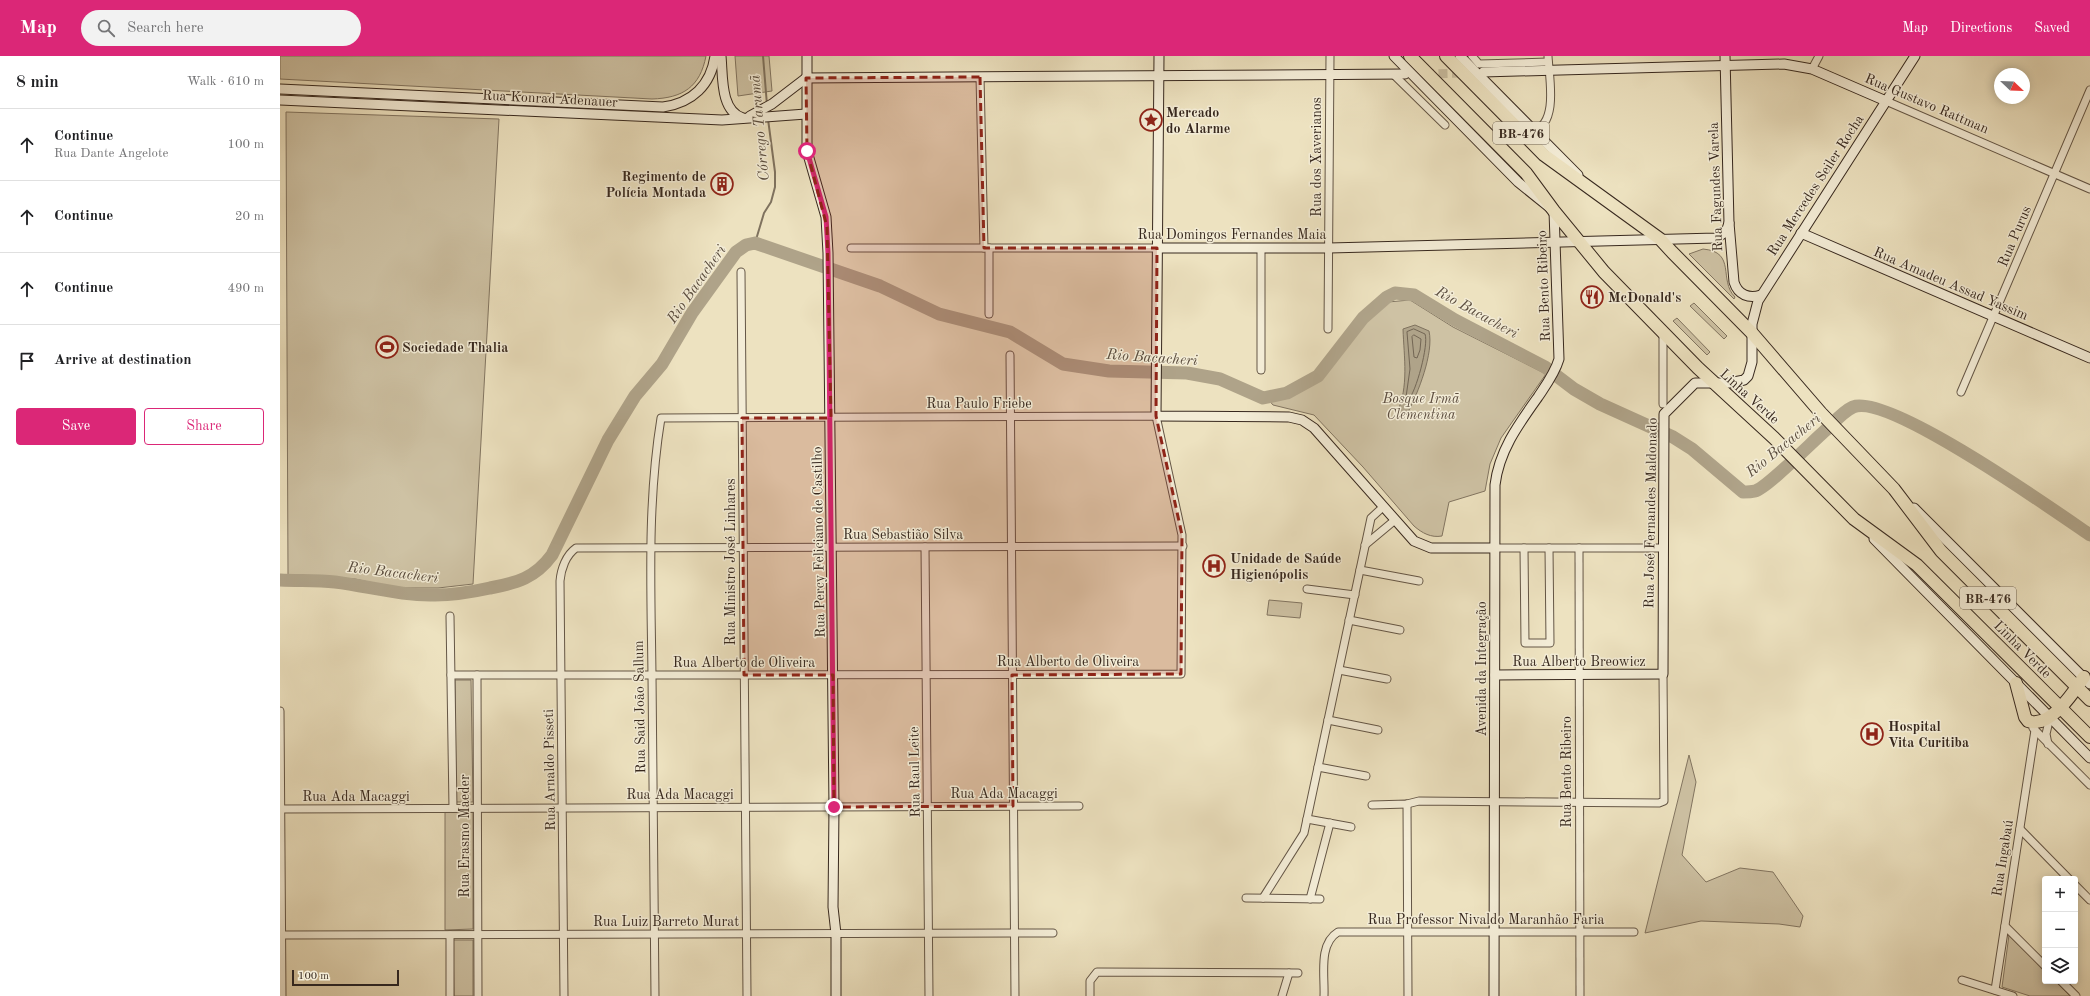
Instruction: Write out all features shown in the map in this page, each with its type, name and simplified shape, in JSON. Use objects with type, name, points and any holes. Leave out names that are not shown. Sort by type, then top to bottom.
[{"type":"highway","name":"Linha Verde","points":[[1410,56],[1526,173],[1578,242],[1615,284],[1663,333],[1713,383],[1784,448],[1854,519],[1917,564],[2090,737]]},
{"type":"highway","name":"Linha Verde","points":[[1446,56],[1537,148],[1605,201],[1660,239],[1752,333],[1821,413],[1894,489],[1941,551],[2084,683],[2090,700]]},
{"type":"highway","points":[[2016,683],[2022,711],[2032,726],[2050,717],[2084,683]]},
{"type":"main road","name":"Rua Konrad Adenauer","points":[[280,89],[663,107],[686,101],[702,88],[712,72],[715,56]]},
{"type":"main road","points":[[721,56],[728,106],[735,115],[745,118]]},
{"type":"main road","name":"Rua Percy Feliciano de Castilho","points":[[807,56],[807,151],[826,217],[829,278],[834,807],[838,841],[839,904],[836,934],[836,996]]},
{"type":"main road","points":[[1156,416],[1159,56]]},
{"type":"main road","points":[[1394,56],[1518,182],[1554,211]]},
{"type":"main road","points":[[1460,56],[1533,131],[1605,201]]},
{"type":"main road","name":"Rua Fagundes Varela","points":[[1725,56],[1729,223],[1735,287],[1741,293],[1750,297],[1761,295]]},
{"type":"main road","name":"Rua Mercedes Seiler Rocha","points":[[1752,333],[1754,314],[1761,295],[1915,56]]},
{"type":"main road","name":"Rua Gustavo Rattman","points":[[1483,72],[1548,63],[1725,66],[1784,64],[1812,69],[1886,101]]},
{"type":"main road","points":[[806,78],[1405,74]]},
{"type":"main road","name":"Rua Konrad Adenauer","points":[[280,100],[706,119],[745,118],[760,114],[806,78]]},
{"type":"main road","points":[[760,114],[774,116],[806,114]]},
{"type":"main road","name":"Rua Bento Ribeiro","points":[[1554,211],[1559,359]]},
{"type":"main road","name":"Rua Domingos Fernandes Maia","points":[[1157,248],[1329,248],[1720,237],[1726,232],[1729,223]]},
{"type":"main road","name":"Rua Amadeu Assad Yassim","points":[[1801,233],[2090,358]]},
{"type":"main road","name":"Rua José Fernandes Maldonado","points":[[1663,674],[1663,425],[1666,411],[1692,385],[1699,382],[1735,382],[1748,376],[1752,362],[1752,333]]},
{"type":"main road","name":"Avenida da Integração","points":[[1494,996],[1495,485],[1502,456],[1514,431],[1550,380],[1559,359]]},
{"type":"main road","name":"Rua Paulo Friebe","points":[[1156,416],[1296,418],[1314,428],[1383,507]]},
{"type":"main road","points":[[1383,507],[1414,541],[1425,547],[1495,548]]},
{"type":"main road","points":[[1854,519],[2090,758]]},
{"type":"main road","name":"Rua Alberto Breowicz","points":[[1495,675],[1663,674]]},
{"type":"street","name":"Rua dos Xaverianos","points":[[1328,329],[1330,56]]},
{"type":"street","points":[[1472,56],[1479,64],[1548,63],[1550,105],[1549,116],[1542,126],[1533,131]]},
{"type":"street","points":[[1812,69],[1819,56]]},
{"type":"street","points":[[1394,75],[1445,125]]},
{"type":"street","points":[[980,77],[989,314]]},
{"type":"street","name":"Rua Purus","points":[[1961,392],[2090,90]]},
{"type":"street","name":"Rua Gustavo Rattman","points":[[1886,101],[2090,189]]},
{"type":"street","name":"Rua Domingos Fernandes Maia","points":[[851,248],[1157,248]]},
{"type":"street","points":[[1261,248],[1261,370]]},
{"type":"street","name":"Rua Ministro José Linhares","points":[[741,272],[747,996]]},
{"type":"street","points":[[1663,333],[1663,404]]},
{"type":"street","points":[[1010,355],[1015,996]]},
{"type":"street","points":[[1156,416],[1180,525],[1183,546]]},
{"type":"street","name":"Rua Paulo Friebe","points":[[661,418],[1156,416]]},
{"type":"street","name":"Rua Said João Sallum","points":[[655,996],[650,548],[653,476],[661,418]]},
{"type":"street","points":[[1263,898],[1304,833],[1371,518],[1383,507]]},
{"type":"street","points":[[1365,545],[1394,520]]},
{"type":"street","name":"Rua Sebastião Silva","points":[[576,548],[1183,546]]},
{"type":"street","name":"Rua Alberto de Oliveira","points":[[451,675],[1182,674],[1183,546]]},
{"type":"street","name":"Rua Raul Leite","points":[[925,547],[929,996]]},
{"type":"street","name":"Rua Arnaldo Pisseti","points":[[564,996],[560,582],[565,562],[576,548]]},
{"type":"street","points":[[1495,548],[1663,548]]},
{"type":"street","points":[[1524,548],[1524,643],[1550,643],[1549,548]]},
{"type":"street","name":"Rua Bento Ribeiro","points":[[1579,548],[1580,996]]},
{"type":"street","points":[[1360,570],[1419,582]]},
{"type":"street","points":[[1307,589],[1355,594]]},
{"type":"street","points":[[450,616],[453,808]]},
{"type":"street","points":[[1349,620],[1400,630]]},
{"type":"street","points":[[1338,670],[1387,679]]},
{"type":"street","points":[[1372,804],[1407,804],[1419,801],[1659,803],[1664,801],[1663,674]]},
{"type":"street","name":"Rua Erasmo Maeder","points":[[477,675],[478,996]]},
{"type":"street","points":[[280,711],[282,996]]},
{"type":"street","points":[[2048,744],[2046,734],[2050,717]]},
{"type":"street","points":[[1328,720],[1378,730]]},
{"type":"street","points":[[2032,726],[2048,744],[2090,785]]},
{"type":"street","name":"Rua Ingabaú","points":[[1995,990],[2020,829],[2032,726]]},
{"type":"street","points":[[1318,767],[1366,776]]},
{"type":"street","points":[[1407,804],[1408,996]]},
{"type":"street","name":"Rua Ada Macaggi","points":[[280,809],[1079,806]]},
{"type":"street","points":[[1307,819],[1352,827]]},
{"type":"street","points":[[1310,899],[1330,824]]},
{"type":"street","points":[[2020,829],[2066,876]]},
{"type":"street","points":[[2078,888],[2090,900]]},
{"type":"street","points":[[1246,898],[1320,899]]},
{"type":"street","points":[[2005,926],[2042,963]]},
{"type":"street","name":"Rua Professor Nivaldo Maranhão Faria","points":[[1324,996],[1326,948],[1329,940],[1338,932],[1634,932]]},
{"type":"street","name":"Rua Luiz Barreto Murat","points":[[281,935],[1052,933]]},
{"type":"street","points":[[450,935],[450,996]]},
{"type":"street","points":[[1090,996],[1090,981],[1096,972],[1298,973]]},
{"type":"street","points":[[1282,996],[1289,973]]},
{"type":"street","points":[[1962,980],[2013,996]]},
{"type":"street","points":[[2064,984],[2076,996]]},
{"type":"highlighted area","points":[[980,77],[984,248],[1157,248],[1156,416],[1182,535],[1181,674],[1012,675],[1013,806],[834,807],[833,675],[744,675],[742,418],[831,418],[827,227],[807,151],[806,78]]},
{"type":"green space","points":[[280,56],[706,56],[699,76],[688,89],[673,96],[652,99],[280,79]]},
{"type":"green space","points":[[735,56],[769,56],[772,91],[738,96]]},
{"type":"green space","name":"Sociedade Thalia","points":[[286,112],[499,119],[473,584],[438,588],[396,588],[355,579],[288,575]]},
{"type":"green space","points":[[1703,249],[1713,251],[1720,255],[1724,261],[1728,283],[1730,290],[1735,297],[1734,299],[1689,254]]},
{"type":"green space","name":"Bosque Irmã Clementina","points":[[1410,300],[1453,327],[1546,374],[1501,438],[1490,464],[1485,491],[1449,502],[1442,536],[1427,534],[1414,526],[1363,467],[1314,415],[1273,405],[1267,398],[1287,394],[1319,377],[1364,324],[1388,302]]},
{"type":"green space","points":[[1694,303],[1727,336],[1724,339],[1690,306]]},
{"type":"green space","points":[[1677,318],[1710,352],[1707,355],[1673,321]]},
{"type":"green space","points":[[1269,600],[1302,603],[1300,618],[1267,615]]},
{"type":"green space","points":[[455,680],[471,680],[473,802],[456,802]]},
{"type":"green space","points":[[1689,755],[1696,782],[1682,855],[1706,882],[1740,868],[1773,872],[1803,916],[1800,927],[1779,924],[1701,921],[1645,933]]},
{"type":"green space","points":[[445,812],[473,812],[473,929],[445,930]]},
{"type":"green space","points":[[2009,935],[2042,968],[2042,984],[2058,984],[2070,996],[2030,996],[2002,987]]},
{"type":"green space","points":[[453,940],[473,940],[473,996],[454,996]]},
{"type":"water","points":[[1415,325],[1429,331],[1430,340],[1427,361],[1420,384],[1408,412],[1397,413],[1403,393],[1405,372],[1403,329]]},
{"type":"waterway","name":"Córrego Tarumã","points":[[763,56],[767,105]]},
{"type":"waterway","name":"Córrego Tarumã","points":[[755,243],[764,213],[771,202],[775,187],[775,172],[768,119]]},
{"type":"waterway","name":"Rio Bacacheri","points":[[280,580],[335,582],[410,594],[442,595],[500,586],[517,581],[532,574],[546,563],[552,555],[608,440],[635,396],[662,364],[692,313],[736,252],[746,245],[755,243],[880,286],[939,314],[1010,332],[1063,364],[1109,371],[1187,373],[1220,379],[1263,398],[1287,393],[1318,376],[1363,318],[1387,297],[1395,293],[1414,295],[1455,320],[1545,367],[1574,389],[1600,404],[1673,437],[1692,449],[1743,492],[1755,491],[1761,488],[1840,416],[1853,407],[1872,407],[1900,418],[1934,435],[1972,457],[2009,480],[2090,535]]},
{"type":"tunnel","points":[[1425,74],[1466,73]]},
{"type":"place","name":"Mercado do Alarme","points":[[1151,120]]},
{"type":"place","name":"Regimento de Polícia Montada","points":[[722,184]]},
{"type":"place","name":"McDonald's","points":[[1592,297]]},
{"type":"place","name":"Sociedade Thalia","points":[[387,347]]},
{"type":"place","name":"Unidade de Saúde Higienópolis","points":[[1214,566]]},
{"type":"place","name":"Hospital Vita Curitiba","points":[[1872,734]]},
{"type":"route","points":[[807,151],[826,217],[828,253],[834,807]]}]
